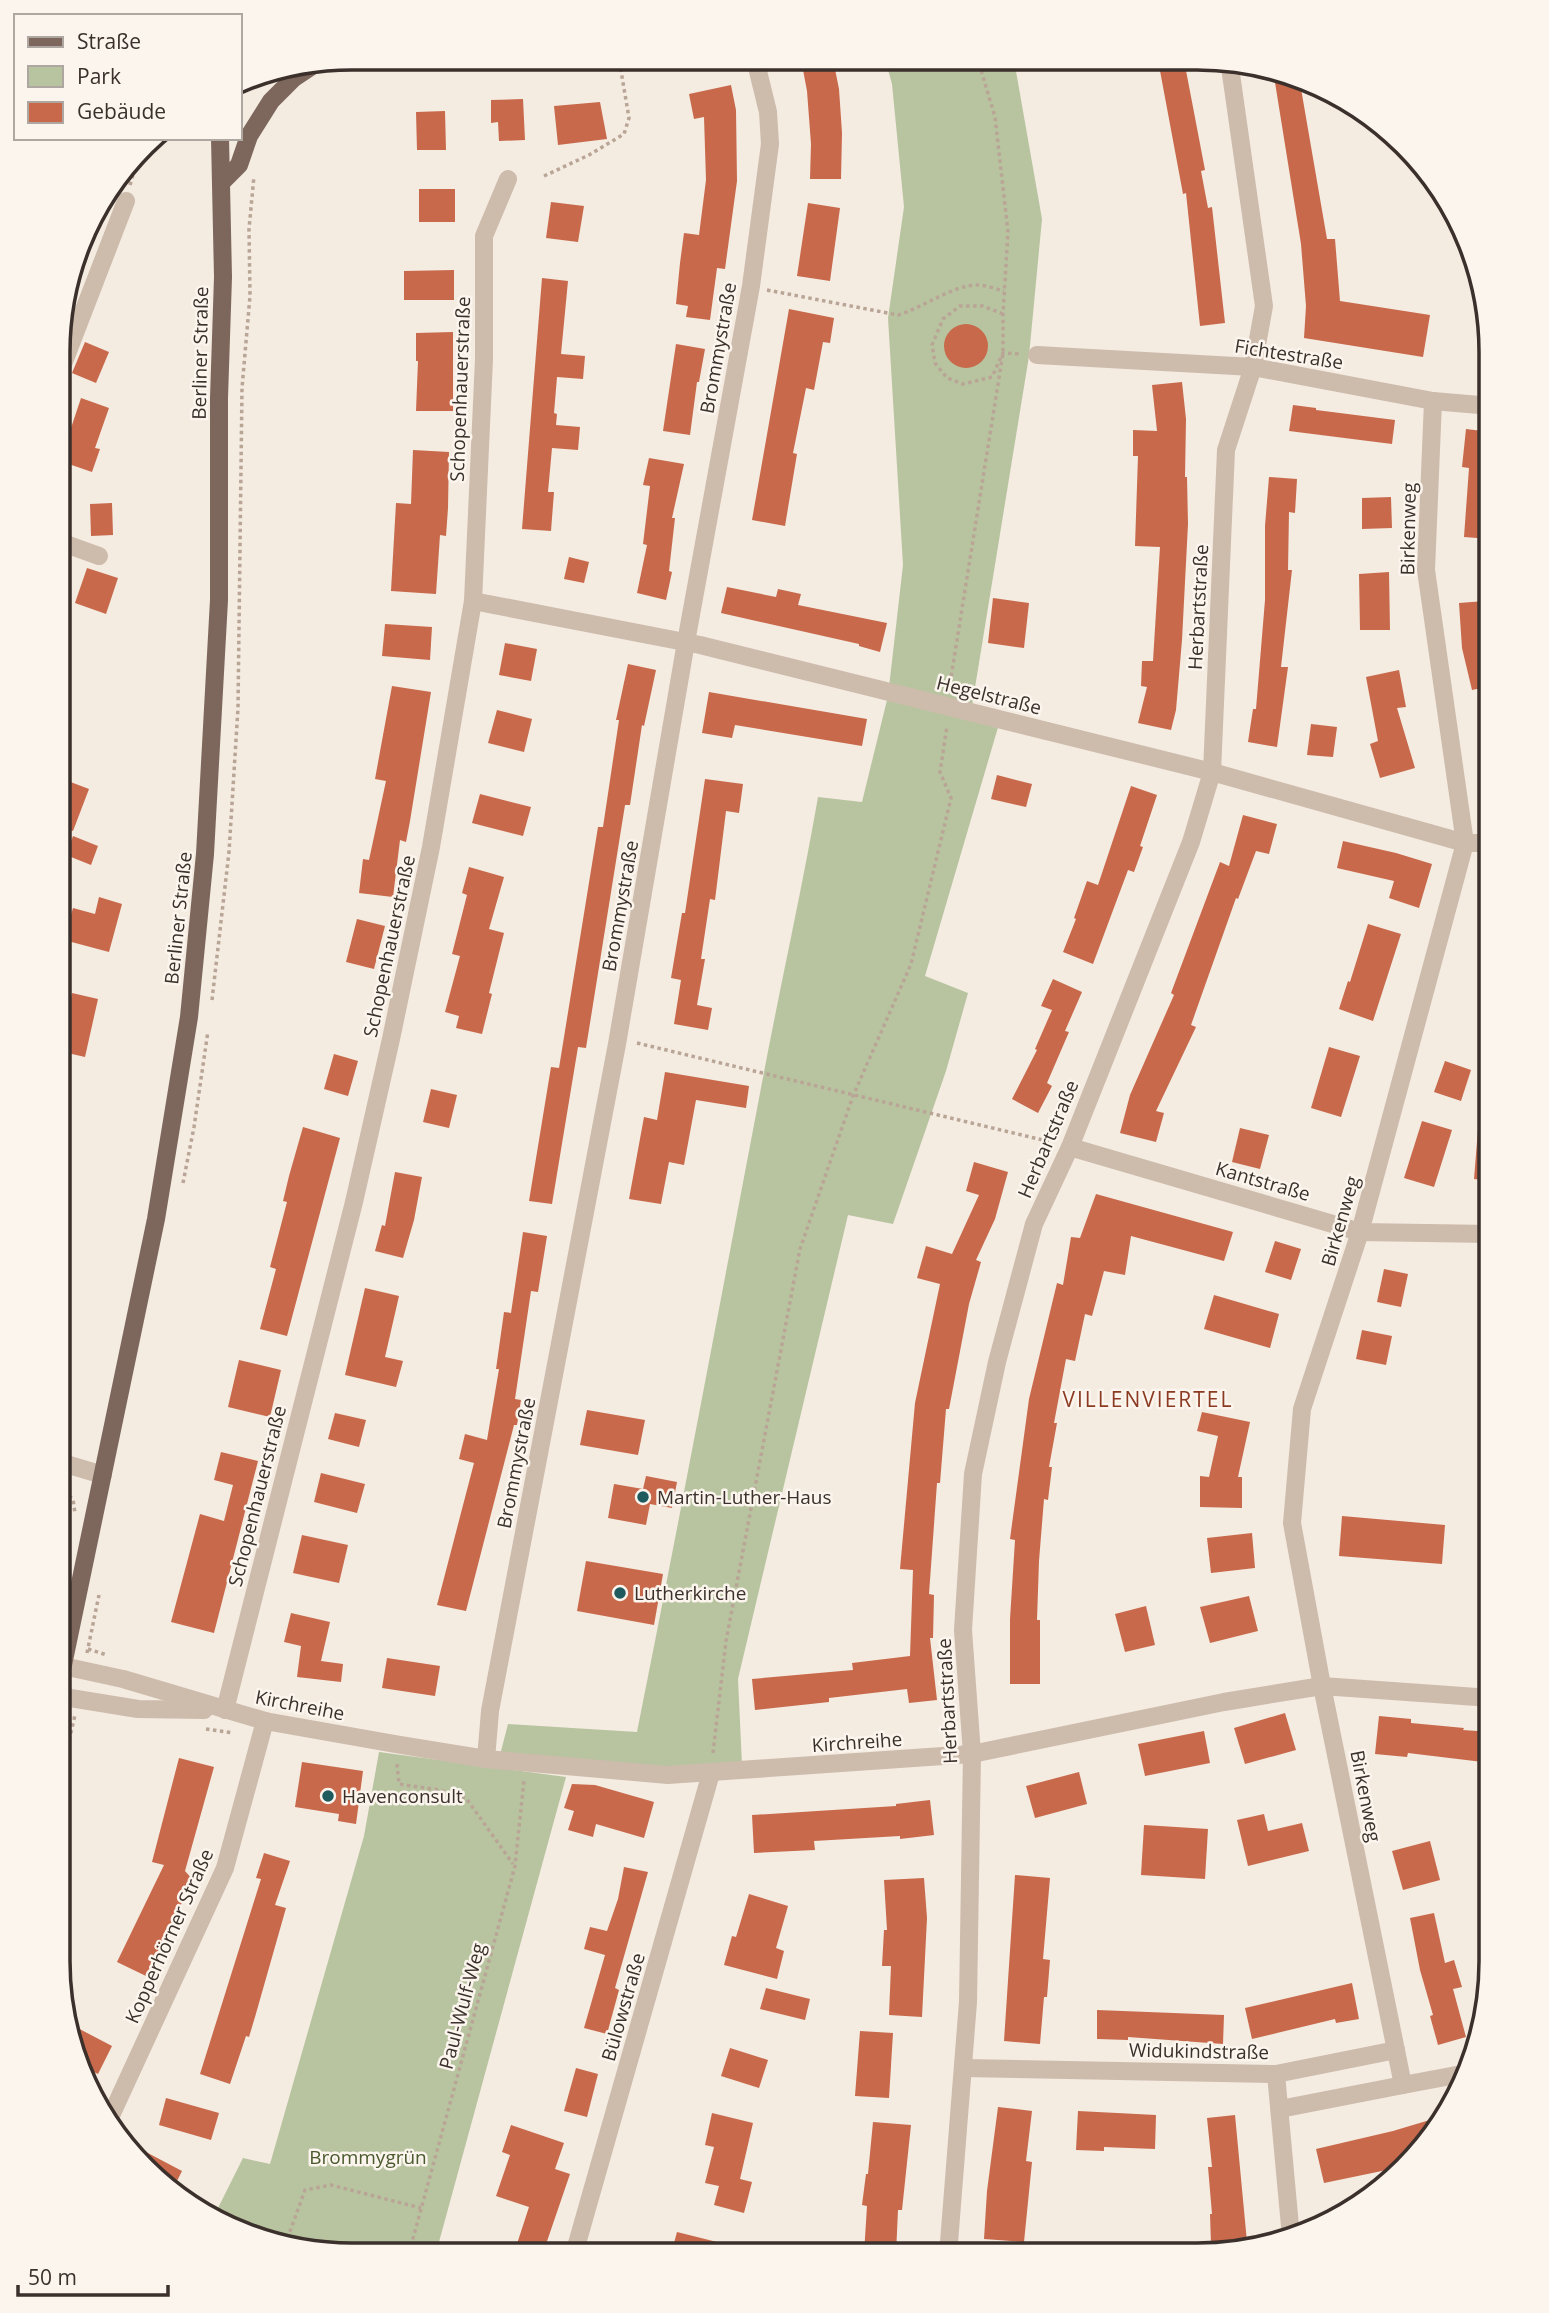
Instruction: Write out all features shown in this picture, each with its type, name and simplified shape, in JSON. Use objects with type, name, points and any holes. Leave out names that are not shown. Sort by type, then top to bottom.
[{"type":"main road","points":[[220,183],[239,165],[248,136],[271,102],[294,78],[307,73]]},
{"type":"main road","name":"Berliner Straße","points":[[70,1633],[156,1219],[181,1071],[205,853],[219,600],[219,398],[223,277],[219,140]]},
{"type":"street","name":"Brommystraße","points":[[486,1759],[490,1711],[617,1044],[751,286],[770,144],[768,112],[758,70]]},
{"type":"street","name":"Herbartstraße","points":[[949,2243],[968,2003],[972,1754],[963,1630],[973,1474],[997,1362],[1034,1224],[1070,1146],[1191,842],[1212,772],[1226,450],[1253,367],[1264,306],[1231,72]]},
{"type":"street","name":"Schopenhauerstraße","points":[[225,1710],[354,1202],[431,847],[473,601],[484,359],[484,236],[508,179]]},
{"type":"street","points":[[70,345],[126,201]]},
{"type":"street","name":"Fichtestraße","points":[[1037,355],[1253,367],[1433,401],[1479,405]]},
{"type":"street","name":"Birkenweg","points":[[1396,2050],[1292,1523],[1302,1409],[1360,1231],[1465,843],[1426,570],[1433,401]]},
{"type":"street","points":[[70,546],[99,556]]},
{"type":"street","name":"Hegelstraße","points":[[473,601],[686,642],[1212,772],[1465,843],[1479,843]]},
{"type":"street","name":"Kantstraße","points":[[1070,1146],[1360,1231],[1479,1234]]},
{"type":"street","points":[[70,1465],[103,1475]]},
{"type":"street","name":"Kirchreihe","points":[[70,1668],[123,1679],[225,1710],[263,1729],[395,1744],[486,1759],[668,1775],[972,1754],[1224,1702],[1322,1685],[1479,1697]]},
{"type":"street","name":"Kirchreihe","points":[[70,1698],[138,1709],[225,1710]]},
{"type":"street","name":"Kopperhörner Straße","points":[[113,2111],[225,1868],[263,1729]]},
{"type":"street","name":"Bülowstraße","points":[[577,2243],[711,1773]]},
{"type":"street","points":[[1396,2050],[1403,2085]]},
{"type":"street","name":"Widukindstraße","points":[[963,2068],[1276,2074],[1396,2050]]},
{"type":"street","points":[[1276,2074],[1290,2227]]},
{"type":"street","points":[[1280,2109],[1455,2075]]},
{"type":"path","points":[[544,176],[589,155],[624,134],[629,118],[621,70]]},
{"type":"path","points":[[949,687],[1003,353],[1007,219],[995,117],[981,70]]},
{"type":"path","points":[[126,201],[134,173]]},
{"type":"path","points":[[751,286],[898,315],[915,310],[948,293],[975,285],[1004,291]]},
{"type":"path","points":[[1003,314],[983,306],[960,306],[943,319],[932,345],[935,363],[947,378],[963,384],[992,377],[1003,353]]},
{"type":"path","points":[[711,1773],[726,1641],[800,1249],[853,1096],[911,964],[951,798],[940,772],[945,733]]},
{"type":"path","points":[[617,1044],[637,1043],[1070,1146]]},
{"type":"path","points":[[74,1721],[84,1718]]},
{"type":"path","points":[[197,1728],[263,1729]]},
{"type":"path","points":[[395,1744],[399,1784],[439,1790],[466,1798],[515,1866]]},
{"type":"path","name":"Paul-Wulf-Weg","points":[[412,2243],[515,1866],[526,1763]]},
{"type":"path","points":[[288,2236],[305,2190],[331,2185],[421,2208]]},
{"type":"green space","points":[[888,70],[1016,70],[1042,219],[1029,356],[971,712],[999,724],[925,976],[968,993],[946,1071],[893,1224],[848,1215],[738,1679],[742,1765],[667,1767],[500,1755],[508,1724],[637,1732],[818,797],[862,802],[888,696],[903,565],[888,318],[904,207],[892,84]]},
{"type":"green space","name":"Brommygrün","points":[[379,1752],[566,1777],[439,2243],[315,2241],[261,2228],[218,2209],[243,2158],[270,2164],[364,1836]]},
{"type":"building","points":[[803,70],[835,70],[842,133],[841,179],[810,179],[811,144]]},
{"type":"building","points":[[1160,70],[1186,70],[1205,170],[1201,171],[1208,208],[1212,207],[1225,323],[1200,326],[1186,193],[1183,194]]},
{"type":"building","points":[[1275,81],[1301,90],[1327,239],[1335,239],[1340,301],[1430,315],[1423,357],[1304,338],[1306,306],[1301,244]]},
{"type":"building","points":[[731,85],[736,110],[737,181],[725,269],[717,268],[710,320],[686,317],[688,306],[676,304],[684,233],[699,235],[706,180],[704,117],[694,119],[689,94]]},
{"type":"building","points":[[523,99],[525,140],[499,141],[498,122],[491,123],[491,100]]},
{"type":"building","points":[[600,102],[607,139],[558,145],[554,106]]},
{"type":"building","points":[[445,111],[446,150],[417,150],[416,112]]},
{"type":"building","points":[[419,189],[455,189],[455,222],[419,222]]},
{"type":"building","points":[[551,202],[584,206],[578,242],[546,238]]},
{"type":"building","points":[[808,203],[840,208],[830,281],[797,276]]},
{"type":"building","points":[[454,270],[454,300],[404,300],[404,271]]},
{"type":"building","points":[[542,278],[568,281],[561,354],[585,356],[583,379],[557,377],[554,413],[557,414],[556,425],[580,427],[578,450],[552,448],[548,492],[554,492],[551,531],[522,529]]},
{"type":"building","points":[[789,309],[834,318],[830,343],[823,342],[814,390],[806,388],[793,453],[797,454],[785,526],[752,520]]},
{"type":"building","points":[[966,324],[982,330],[988,346],[982,362],[966,368],[950,362],[944,346],[950,330]]},
{"type":"building","points":[[453,332],[453,411],[416,411],[416,333]]},
{"type":"building","points":[[85,342],[109,352],[96,383],[72,373]]},
{"type":"building","points":[[676,344],[705,349],[697,382],[690,435],[663,431]]},
{"type":"building","points":[[1182,382],[1186,419],[1185,477],[1188,524],[1182,640],[1176,710],[1171,730],[1138,723],[1147,687],[1141,686],[1142,661],[1153,661],[1160,547],[1135,546],[1138,456],[1133,456],[1133,430],[1157,431],[1152,385]]},
{"type":"building","points":[[81,398],[109,408],[95,448],[100,449],[92,472],[70,464],[70,431]]},
{"type":"building","points":[[1293,405],[1395,420],[1392,444],[1289,431]]},
{"type":"building","points":[[1466,429],[1479,431],[1479,538],[1464,537],[1469,468],[1462,467]]},
{"type":"building","points":[[413,450],[449,452],[446,536],[440,535],[436,594],[391,591],[396,503],[411,504]]},
{"type":"building","points":[[649,458],[684,464],[672,518],[675,518],[669,571],[672,572],[666,600],[637,593],[647,545],[643,544],[650,486],[643,485]]},
{"type":"building","points":[[1269,477],[1297,479],[1295,513],[1289,512],[1288,570],[1292,570],[1281,667],[1288,667],[1277,747],[1248,742],[1253,709],[1256,709],[1265,600],[1265,526]]},
{"type":"building","points":[[1391,497],[1392,528],[1362,529],[1362,498]]},
{"type":"building","points":[[112,503],[113,535],[91,536],[90,504]]},
{"type":"building","points":[[569,557],[589,562],[584,583],[564,579]]},
{"type":"building","points":[[87,568],[118,578],[106,614],[75,603]]},
{"type":"building","points":[[1389,572],[1390,630],[1360,630],[1359,574]]},
{"type":"building","points":[[727,587],[776,597],[778,589],[801,594],[798,605],[887,623],[880,652],[859,644],[721,613]]},
{"type":"building","points":[[993,598],[1029,603],[1024,648],[988,643]]},
{"type":"building","points":[[1479,601],[1479,689],[1472,690],[1462,648],[1459,603]]},
{"type":"building","points":[[385,624],[432,627],[430,660],[382,656]]},
{"type":"building","points":[[505,643],[537,649],[531,681],[499,675]]},
{"type":"building","points":[[628,664],[656,670],[644,726],[642,725],[630,805],[625,805],[586,1048],[578,1047],[552,1204],[529,1201],[551,1067],[559,1068],[598,827],[603,827],[619,720],[616,720]]},
{"type":"building","points":[[1399,670],[1406,707],[1397,708],[1415,768],[1380,778],[1370,744],[1378,741],[1366,677]]},
{"type":"building","points":[[392,686],[431,692],[406,842],[400,840],[393,897],[359,893],[363,859],[369,860],[386,781],[375,779]]},
{"type":"building","points":[[709,692],[867,719],[862,746],[735,725],[732,738],[702,733]]},
{"type":"building","points":[[497,710],[532,719],[524,752],[488,743]]},
{"type":"building","points":[[1311,724],[1337,727],[1333,757],[1307,755]]},
{"type":"building","points":[[997,775],[1032,784],[1026,807],[991,799]]},
{"type":"building","points":[[705,779],[743,784],[739,813],[726,811],[715,900],[710,899],[701,959],[705,959],[697,1005],[712,1008],[708,1030],[674,1024],[681,980],[671,978],[682,913],[685,913]]},
{"type":"building","points":[[70,782],[89,789],[73,831],[70,830]]},
{"type":"building","points":[[1131,786],[1157,795],[1134,872],[1128,870],[1093,964],[1063,952],[1087,881],[1098,885]]},
{"type":"building","points":[[480,794],[531,807],[523,836],[472,823]]},
{"type":"building","points":[[1243,815],[1277,824],[1269,854],[1256,851],[1238,899],[1236,898],[1191,1025],[1196,1027],[1156,1111],[1164,1113],[1156,1142],[1120,1133],[1130,1095],[1174,995],[1171,993],[1220,862],[1229,866]]},
{"type":"building","points":[[73,836],[98,846],[91,865],[70,857]]},
{"type":"building","points":[[1343,841],[1432,864],[1419,908],[1389,898],[1394,881],[1337,868]]},
{"type":"building","points":[[469,867],[504,877],[489,929],[504,933],[482,1034],[456,1028],[459,1016],[445,1012],[460,956],[452,954],[467,895],[462,893]]},
{"type":"building","points":[[99,897],[122,904],[109,952],[70,942],[73,908],[95,914]]},
{"type":"building","points":[[357,919],[385,926],[374,969],[346,962]]},
{"type":"building","points":[[1368,924],[1401,934],[1373,1021],[1339,1009]]},
{"type":"building","points":[[1053,979],[1082,992],[1065,1031],[1069,1032],[1047,1083],[1052,1086],[1038,1113],[1012,1099],[1037,1050],[1035,1049],[1052,1010],[1041,1006]]},
{"type":"building","points":[[72,993],[98,999],[85,1057],[70,1054]]},
{"type":"building","points":[[1329,1047],[1360,1056],[1341,1117],[1311,1108]]},
{"type":"building","points":[[334,1054],[358,1061],[348,1096],[324,1089]]},
{"type":"building","points":[[1445,1061],[1471,1070],[1461,1101],[1434,1092]]},
{"type":"building","points":[[665,1072],[749,1086],[746,1108],[696,1100],[684,1165],[669,1162],[661,1204],[629,1199],[644,1117],[657,1120]]},
{"type":"building","points":[[431,1089],[457,1095],[449,1128],[423,1122]]},
{"type":"building","points":[[1479,1117],[1479,1180],[1474,1179]]},
{"type":"building","points":[[1422,1121],[1452,1130],[1434,1187],[1404,1178]]},
{"type":"building","points":[[303,1127],[340,1138],[287,1336],[260,1329],[276,1269],[270,1267],[287,1202],[283,1201]]},
{"type":"building","points":[[1240,1128],[1269,1135],[1260,1169],[1232,1162]]},
{"type":"building","points":[[974,1162],[1008,1172],[995,1219],[976,1260],[981,1262],[969,1304],[949,1409],[946,1409],[940,1483],[937,1483],[929,1594],[934,1595],[933,1638],[930,1638],[937,1700],[909,1703],[907,1689],[829,1698],[829,1702],[755,1710],[752,1679],[853,1670],[852,1663],[910,1656],[913,1570],[900,1569],[915,1403],[940,1284],[917,1278],[926,1246],[952,1254],[979,1195],[966,1191]]},
{"type":"building","points":[[395,1172],[422,1177],[403,1258],[375,1251],[382,1225],[385,1226]]},
{"type":"building","points":[[1096,1194],[1233,1232],[1224,1261],[1131,1236],[1125,1275],[1104,1271],[1092,1316],[1085,1314],[1075,1361],[1066,1359],[1054,1423],[1057,1423],[1049,1467],[1052,1467],[1048,1500],[1044,1499],[1039,1561],[1037,1620],[1040,1620],[1040,1684],[1010,1684],[1010,1619],[1015,1540],[1010,1539],[1029,1399],[1057,1283],[1063,1285],[1071,1237],[1080,1238]]},
{"type":"building","points":[[523,1232],[547,1236],[538,1292],[531,1291],[515,1399],[521,1400],[517,1425],[514,1425],[466,1611],[437,1605],[474,1463],[459,1459],[465,1434],[487,1440],[499,1369],[496,1369],[504,1312],[511,1313]]},
{"type":"building","points":[[1275,1241],[1301,1249],[1291,1280],[1265,1272]]},
{"type":"building","points":[[1384,1269],[1408,1274],[1401,1307],[1377,1302]]},
{"type":"building","points":[[365,1288],[399,1296],[385,1357],[403,1361],[396,1387],[345,1375]]},
{"type":"building","points":[[1214,1295],[1279,1314],[1270,1348],[1204,1329]]},
{"type":"building","points":[[1362,1330],[1392,1336],[1386,1365],[1356,1359]]},
{"type":"building","points":[[239,1360],[281,1370],[270,1417],[228,1407]]},
{"type":"building","points":[[587,1410],[645,1420],[638,1455],[580,1445]]},
{"type":"building","points":[[1202,1412],[1250,1422],[1238,1477],[1242,1477],[1242,1508],[1200,1507],[1200,1476],[1209,1477],[1218,1436],[1197,1431]]},
{"type":"building","points":[[335,1413],[366,1420],[359,1447],[328,1439]]},
{"type":"building","points":[[221,1452],[258,1461],[214,1633],[171,1622],[200,1514],[224,1521],[233,1485],[214,1480]]},
{"type":"building","points":[[321,1473],[365,1484],[357,1513],[314,1502]]},
{"type":"building","name":"Martin-Luther-Haus","points":[[646,1476],[677,1482],[672,1508],[650,1504],[646,1525],[608,1518],[614,1484],[643,1489]]},
{"type":"building","points":[[1342,1516],[1445,1525],[1442,1564],[1339,1556]]},
{"type":"building","points":[[1252,1533],[1255,1568],[1211,1573],[1207,1538]]},
{"type":"building","points":[[302,1535],[348,1545],[339,1583],[293,1573]]},
{"type":"building","name":"Lutherkirche","points":[[586,1561],[663,1574],[654,1625],[577,1611]]},
{"type":"building","points":[[1249,1596],[1258,1631],[1210,1643],[1200,1607]]},
{"type":"building","points":[[1146,1606],[1155,1645],[1125,1652],[1115,1614]]},
{"type":"building","points":[[291,1613],[330,1622],[321,1661],[343,1664],[341,1682],[297,1677],[301,1646],[284,1642]]},
{"type":"building","points":[[387,1658],[440,1666],[435,1696],[382,1688]]},
{"type":"building","points":[[1285,1713],[1296,1750],[1245,1764],[1234,1728]]},
{"type":"building","points":[[1379,1716],[1411,1719],[1411,1723],[1479,1731],[1479,1762],[1408,1753],[1407,1757],[1375,1754]]},
{"type":"building","points":[[1204,1731],[1210,1763],[1145,1776],[1138,1744]]},
{"type":"building","points":[[179,1758],[214,1767],[185,1871],[193,1880],[146,1976],[117,1962],[164,1865],[152,1862]]},
{"type":"building","name":"Havenconsult","points":[[302,1762],[363,1771],[356,1824],[338,1821],[339,1814],[295,1807]]},
{"type":"building","points":[[1079,1772],[1087,1804],[1035,1818],[1026,1786]]},
{"type":"building","points":[[572,1784],[595,1785],[654,1802],[644,1838],[596,1824],[593,1837],[568,1830],[574,1811],[564,1808]]},
{"type":"building","points":[[930,1800],[934,1835],[900,1839],[900,1836],[814,1841],[815,1850],[754,1853],[752,1815],[896,1806]]},
{"type":"building","points":[[1264,1814],[1268,1831],[1302,1823],[1309,1851],[1248,1866],[1237,1820]]},
{"type":"building","points":[[1144,1825],[1208,1829],[1205,1879],[1141,1875]]},
{"type":"building","points":[[1430,1841],[1440,1880],[1403,1890],[1392,1851]]},
{"type":"building","points":[[264,1853],[290,1861],[275,1905],[286,1908],[249,2037],[246,2036],[230,2084],[200,2074],[261,1879],[256,1878]]},
{"type":"building","points":[[624,1867],[648,1872],[615,1988],[619,1990],[607,2034],[584,2028],[605,1955],[584,1949],[590,1927],[607,1931],[618,1899]]},
{"type":"building","points":[[1015,1875],[1050,1878],[1043,1959],[1050,1960],[1040,2044],[1004,2041]]},
{"type":"building","points":[[924,1878],[927,1918],[922,2017],[889,2015],[891,1966],[882,1966],[884,1930],[887,1930],[884,1880]]},
{"type":"building","points":[[749,1894],[788,1906],[776,1948],[784,1951],[777,1979],[724,1965]]},
{"type":"building","points":[[1434,1913],[1445,1963],[1454,1960],[1462,1987],[1453,1989],[1466,2037],[1438,2045],[1410,1918]]},
{"type":"building","points":[[1352,1983],[1359,2019],[1336,2023],[1335,2019],[1252,2039],[1245,2008]]},
{"type":"building","points":[[766,1988],[810,1999],[805,2020],[760,2009]]},
{"type":"building","points":[[1097,2010],[1224,2015],[1223,2044],[1128,2037],[1128,2040],[1097,2039]]},
{"type":"building","points":[[78,2028],[112,2046],[98,2074],[91,2069]]},
{"type":"building","points":[[860,2031],[893,2033],[889,2098],[855,2096]]},
{"type":"building","points":[[730,2048],[768,2060],[759,2088],[721,2076]]},
{"type":"building","points":[[576,2068],[598,2074],[587,2117],[564,2111]]},
{"type":"building","points":[[166,2098],[219,2113],[211,2140],[159,2125]]},
{"type":"building","points":[[998,2107],[1032,2111],[1026,2161],[1032,2162],[1024,2242],[984,2239]]},
{"type":"building","points":[[1078,2111],[1156,2115],[1155,2149],[1104,2147],[1104,2151],[1076,2150]]},
{"type":"building","points":[[712,2113],[753,2123],[740,2179],[752,2182],[744,2213],[714,2205],[719,2186],[705,2183],[714,2147],[705,2145]]},
{"type":"building","points":[[1235,2115],[1247,2239],[1211,2242],[1212,2214],[1208,2167],[1212,2167],[1207,2118]]},
{"type":"building","points":[[1431,2120],[1386,2170],[1324,2183],[1316,2149]]},
{"type":"building","points":[[873,2122],[911,2125],[902,2210],[898,2210],[896,2243],[865,2243],[867,2206],[862,2205]]},
{"type":"building","points":[[511,2125],[564,2143],[555,2169],[570,2174],[546,2243],[517,2243],[529,2207],[496,2196],[510,2155],[502,2152]]},
{"type":"building","points":[[144,2151],[182,2171],[176,2182]]},
{"type":"building","points":[[677,2232],[721,2243],[674,2243]]},
{"type":"place","name":"Martin-Luther-Haus","points":[[643,1497]]},
{"type":"place","name":"Lutherkirche","points":[[620,1593]]},
{"type":"place","name":"Havenconsult","points":[[328,1796]]},
{"type":"district","name":"VILLENVIERTEL","points":[[1148,1399]]}]
